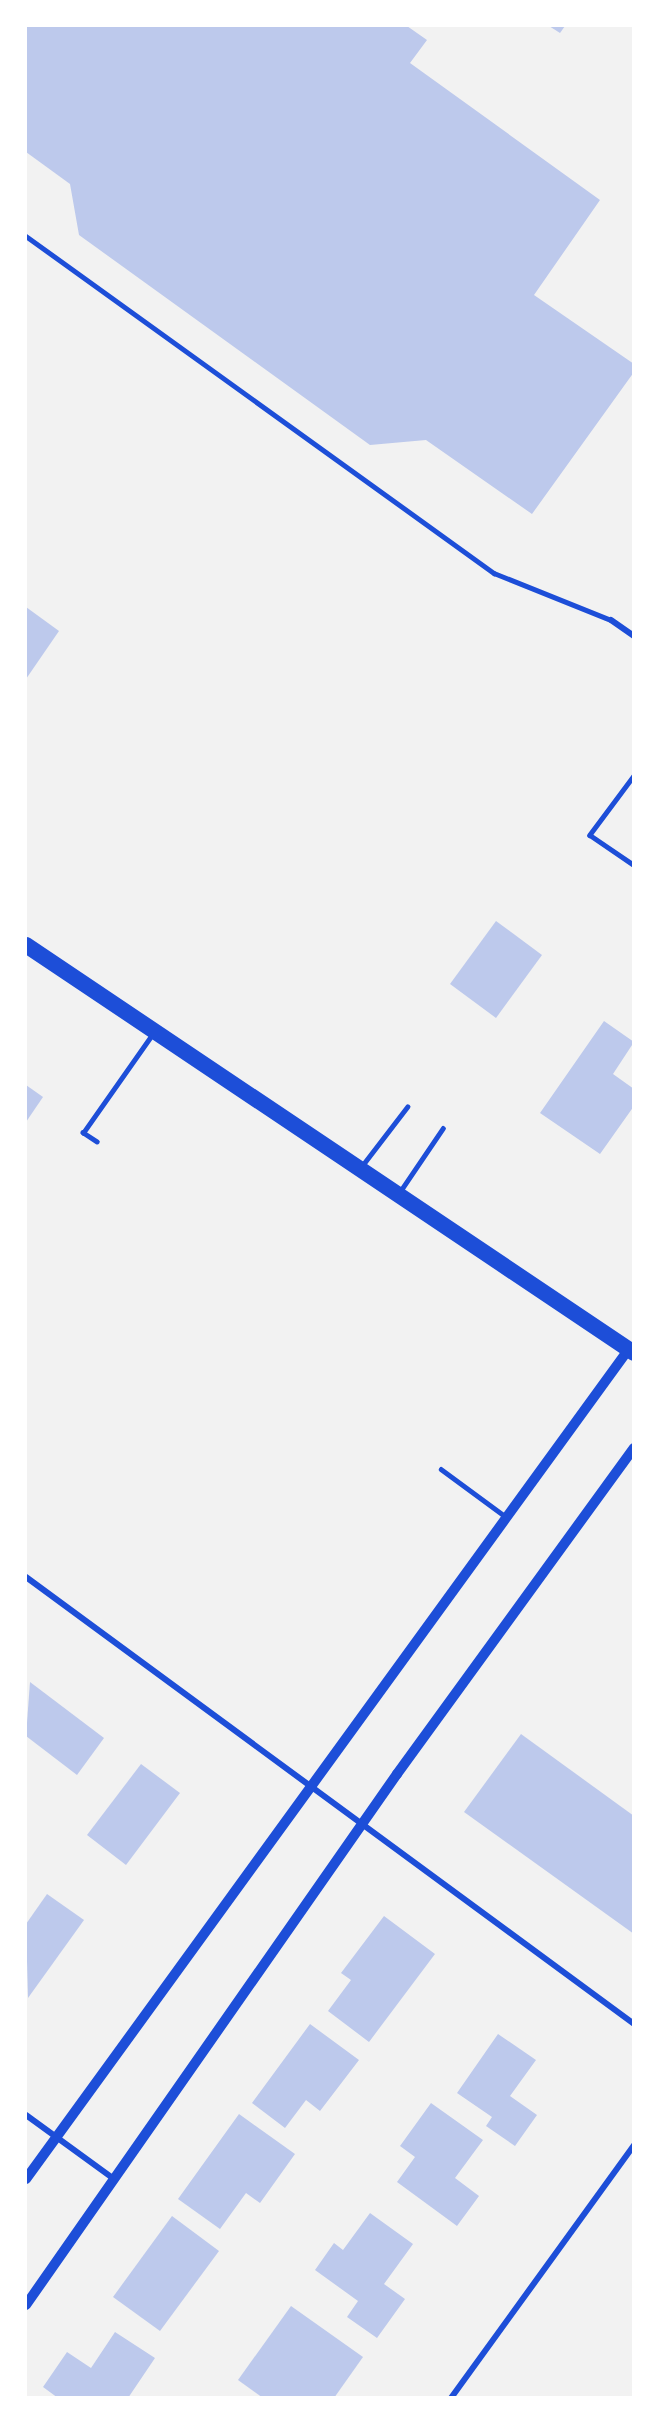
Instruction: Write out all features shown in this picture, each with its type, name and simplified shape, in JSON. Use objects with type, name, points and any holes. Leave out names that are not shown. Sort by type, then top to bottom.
[{"type":"highway","points":[[26,945],[631,1352]]},
{"type":"street","points":[[611,620],[633,636]]},
{"type":"street","points":[[26,2179],[506,1516],[631,1352]]},
{"type":"street","points":[[26,2305],[363,1823],[633,1448]]},
{"type":"street","points":[[26,1577],[633,2024]]},
{"type":"street","points":[[26,2115],[114,2179]]},
{"type":"street","points":[[451,2397],[633,2145]]},
{"type":"lane","points":[[26,236],[494,573],[611,620]]},
{"type":"lane","points":[[633,776],[590,835],[633,865]]},
{"type":"lane","points":[[97,1142],[83,1133],[154,1032]]},
{"type":"lane","points":[[359,1169],[407,1107]]},
{"type":"lane","points":[[398,1195],[443,1128]]},
{"type":"lane","points":[[441,1469],[506,1516]]},
{"type":"building","points":[[26,26],[407,26],[427,40],[410,63],[600,200],[534,295],[634,364],[634,372],[532,514],[426,440],[370,445],[79,235],[70,184],[26,152]]},
{"type":"building","points":[[549,26],[565,26],[560,33]]},
{"type":"building","points":[[26,607],[59,631],[26,679]]},
{"type":"building","points":[[496,921],[542,955],[496,1018],[450,984]]},
{"type":"building","points":[[604,1021],[634,1042],[613,1074],[634,1089],[634,1106],[600,1154],[540,1113]]},
{"type":"building","points":[[26,1085],[43,1097],[26,1122]]},
{"type":"building","points":[[30,1682],[104,1738],[77,1775],[26,1736]]},
{"type":"building","points":[[521,1734],[634,1816],[634,1934],[464,1812]]},
{"type":"building","points":[[141,1764],[180,1793],[126,1865],[87,1835]]},
{"type":"building","points":[[47,1894],[84,1920],[28,1998],[26,1924]]},
{"type":"building","points":[[384,1916],[435,1954],[369,2042],[328,2011],[351,1980],[341,1973]]},
{"type":"building","points":[[310,2024],[359,2060],[320,2111],[306,2100],[285,2128],[252,2103]]},
{"type":"building","points":[[498,2034],[536,2060],[510,2096],[537,2115],[515,2146],[486,2126],[492,2117],[457,2093]]},
{"type":"building","points":[[431,2103],[483,2140],[455,2178],[479,2196],[457,2226],[397,2182],[415,2157],[400,2146]]},
{"type":"building","points":[[239,2114],[295,2154],[260,2203],[246,2193],[220,2229],[178,2199]]},
{"type":"building","points":[[370,2213],[413,2244],[384,2284],[405,2299],[377,2338],[347,2317],[358,2301],[315,2270],[334,2243],[343,2250]]},
{"type":"building","points":[[172,2216],[219,2251],[160,2331],[113,2297]]},
{"type":"building","points":[[291,2306],[363,2357],[334,2398],[263,2398],[238,2380]]},
{"type":"building","points":[[115,2332],[155,2358],[128,2398],[58,2398],[43,2387],[67,2352],[91,2368]]}]
